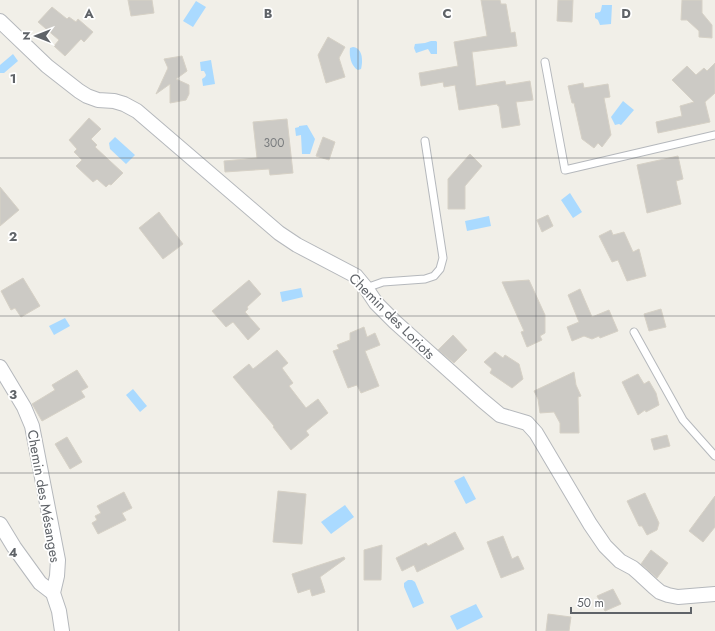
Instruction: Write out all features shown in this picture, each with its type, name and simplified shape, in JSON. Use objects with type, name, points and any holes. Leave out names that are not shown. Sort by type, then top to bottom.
[{"type":"street","name":"Chemin des Loriots","points":[[0,21],[47,66],[79,91],[98,100],[114,101],[124,104],[137,111],[280,233],[297,245],[356,276],[376,303],[395,322],[482,400],[500,414],[527,423],[536,433],[590,524],[605,546],[620,561],[633,568],[660,592],[668,595],[678,597],[715,594]]},
{"type":"street","name":"Chemin des Mésanges","points":[[0,367],[24,407],[32,426],[58,560],[57,576],[53,593],[59,611],[62,631]]},
{"type":"street","points":[[0,524],[14,547],[40,583],[53,593]]},
{"type":"lane","points":[[545,62],[564,170],[715,135]]},
{"type":"lane","points":[[366,288],[383,282],[425,279],[434,276],[440,269],[443,258],[425,142]]},
{"type":"lane","points":[[634,332],[683,420],[715,456]]},
{"type":"water","points":[[196,1],[206,7],[193,27],[183,21]]},
{"type":"water","points":[[602,5],[612,5],[611,24],[600,25],[598,20],[595,18],[595,13],[600,12]]},
{"type":"water","points":[[431,41],[437,42],[437,54],[431,54],[428,49],[416,53],[414,48],[415,44]]},
{"type":"water","points":[[353,47],[359,50],[362,55],[361,69],[358,70],[352,63],[350,57],[350,48]]},
{"type":"water","points":[[13,54],[18,61],[4,73],[0,73],[0,65]]},
{"type":"water","points":[[211,60],[215,84],[203,86],[202,79],[206,75],[204,71],[201,71],[200,62]]},
{"type":"water","points":[[623,101],[634,110],[621,125],[615,125],[611,117]]},
{"type":"water","points":[[307,125],[315,139],[310,154],[302,154],[301,135],[296,136],[295,128]]},
{"type":"water","points":[[115,137],[135,155],[126,164],[110,149],[109,143]]},
{"type":"water","points":[[570,193],[582,212],[573,218],[561,200]]},
{"type":"water","points":[[489,216],[491,226],[467,231],[465,221]]},
{"type":"water","points":[[301,288],[303,297],[282,302],[280,292]]},
{"type":"water","points":[[65,318],[70,326],[54,335],[49,326]]},
{"type":"water","points":[[133,389],[147,406],[140,412],[126,395]]},
{"type":"water","points":[[464,476],[476,499],[466,504],[454,481]]},
{"type":"water","points":[[345,505],[354,517],[331,534],[321,522]]},
{"type":"water","points":[[408,580],[415,582],[424,603],[413,608],[404,587],[404,583]]},
{"type":"water","points":[[476,604],[483,617],[457,630],[450,616]]},
{"type":"building","points":[[128,0],[152,0],[154,13],[131,16]]},
{"type":"building","points":[[481,0],[500,0],[501,4],[506,4],[511,33],[515,32],[517,46],[472,52],[476,86],[505,81],[506,85],[530,81],[533,100],[516,102],[520,125],[502,128],[499,106],[497,104],[459,110],[455,85],[444,87],[443,82],[421,86],[419,73],[458,66],[454,42],[487,36]]},
{"type":"building","points":[[558,0],[573,0],[572,22],[557,21]]},
{"type":"building","points":[[682,0],[702,0],[702,13],[712,25],[712,38],[699,37],[699,31],[687,20],[681,20]]},
{"type":"building","points":[[52,7],[67,19],[69,17],[76,22],[78,19],[93,32],[84,42],[81,39],[65,56],[54,46],[59,40],[38,22]]},
{"type":"building","points":[[328,37],[345,47],[339,58],[345,77],[326,83],[318,55]]},
{"type":"building","points":[[182,56],[187,71],[176,79],[189,85],[189,94],[186,100],[170,103],[170,84],[156,94],[168,68],[164,59]]},
{"type":"building","points":[[715,63],[715,93],[705,102],[710,122],[658,133],[656,122],[682,116],[680,106],[694,102],[672,80],[687,66],[696,75],[704,68],[707,71]]},
{"type":"building","points":[[583,83],[584,88],[608,84],[610,97],[604,98],[611,135],[602,147],[598,143],[594,148],[582,139],[574,103],[572,103],[568,86]]},
{"type":"building","points":[[89,118],[101,129],[91,139],[97,145],[95,147],[123,173],[111,185],[109,184],[106,187],[97,179],[93,182],[76,166],[82,160],[74,152],[77,149],[69,140]]},
{"type":"building","points":[[287,119],[293,173],[270,175],[269,169],[225,172],[224,161],[257,158],[253,122]]},
{"type":"building","points":[[323,137],[335,142],[329,160],[316,156]]},
{"type":"building","points":[[470,154],[482,166],[465,186],[465,209],[448,209],[448,179]]},
{"type":"building","points":[[678,156],[683,179],[676,181],[681,204],[647,213],[637,165]]},
{"type":"building","points":[[0,187],[19,210],[0,226]]},
{"type":"building","points":[[159,212],[183,244],[163,259],[139,228]]},
{"type":"building","points":[[548,215],[553,226],[542,232],[537,220]]},
{"type":"building","points":[[611,230],[613,235],[624,232],[633,252],[639,249],[646,276],[627,281],[618,260],[612,262],[599,236]]},
{"type":"building","points":[[23,278],[40,306],[21,317],[15,308],[11,310],[1,291]]},
{"type":"building","points":[[249,280],[261,294],[247,307],[248,309],[245,312],[260,329],[248,340],[233,322],[226,327],[212,311]]},
{"type":"building","points":[[529,280],[545,315],[545,333],[540,336],[542,340],[527,347],[521,332],[524,331],[502,282]]},
{"type":"building","points":[[580,289],[592,317],[609,310],[618,331],[600,338],[599,336],[592,339],[584,336],[572,341],[567,327],[579,322],[568,295]]},
{"type":"building","points":[[661,309],[666,327],[649,331],[644,314]]},
{"type":"building","points":[[364,327],[367,337],[375,333],[380,345],[365,351],[379,386],[361,393],[357,385],[348,388],[333,351],[339,349],[337,345],[350,340],[350,333]]},
{"type":"building","points":[[453,335],[467,350],[454,363],[438,350]]},
{"type":"building","points":[[277,350],[288,363],[282,368],[293,383],[289,386],[306,408],[318,399],[328,413],[306,431],[309,435],[291,450],[273,427],[274,426],[233,377],[249,364],[253,369]]},
{"type":"building","points":[[495,352],[503,358],[505,355],[519,364],[523,379],[512,388],[490,373],[492,369],[484,362]]},
{"type":"building","points":[[77,370],[88,387],[81,391],[85,397],[42,421],[32,404],[55,390],[52,385]]},
{"type":"building","points":[[574,372],[576,385],[581,396],[578,397],[579,433],[560,433],[560,423],[554,412],[540,413],[538,399],[534,391]]},
{"type":"building","points":[[638,374],[644,384],[649,381],[656,393],[659,405],[646,412],[645,410],[638,415],[622,382]]},
{"type":"building","points":[[667,435],[670,446],[654,450],[651,439]]},
{"type":"building","points":[[67,437],[82,462],[70,469],[55,444]]},
{"type":"building","points":[[278,491],[306,494],[302,544],[273,542]]},
{"type":"building","points":[[124,492],[132,508],[122,513],[126,520],[98,534],[92,523],[97,520],[95,516],[101,513],[97,506]]},
{"type":"building","points":[[645,493],[659,523],[657,530],[647,535],[642,526],[639,526],[627,501]]},
{"type":"building","points":[[715,496],[715,527],[703,542],[689,531]]},
{"type":"building","points":[[455,532],[464,549],[417,572],[414,565],[402,571],[396,558],[426,543],[428,546]]},
{"type":"building","points":[[503,536],[512,559],[518,556],[524,569],[501,578],[487,542]]},
{"type":"building","points":[[382,545],[381,580],[364,580],[364,550]]},
{"type":"building","points":[[651,550],[668,563],[657,578],[641,564]]},
{"type":"building","points":[[344,557],[345,559],[320,577],[325,592],[312,596],[310,589],[298,593],[292,574]]},
{"type":"building","points":[[613,589],[621,604],[605,611],[597,596]]},
{"type":"building","points":[[548,614],[571,617],[569,631],[546,631]]}]
